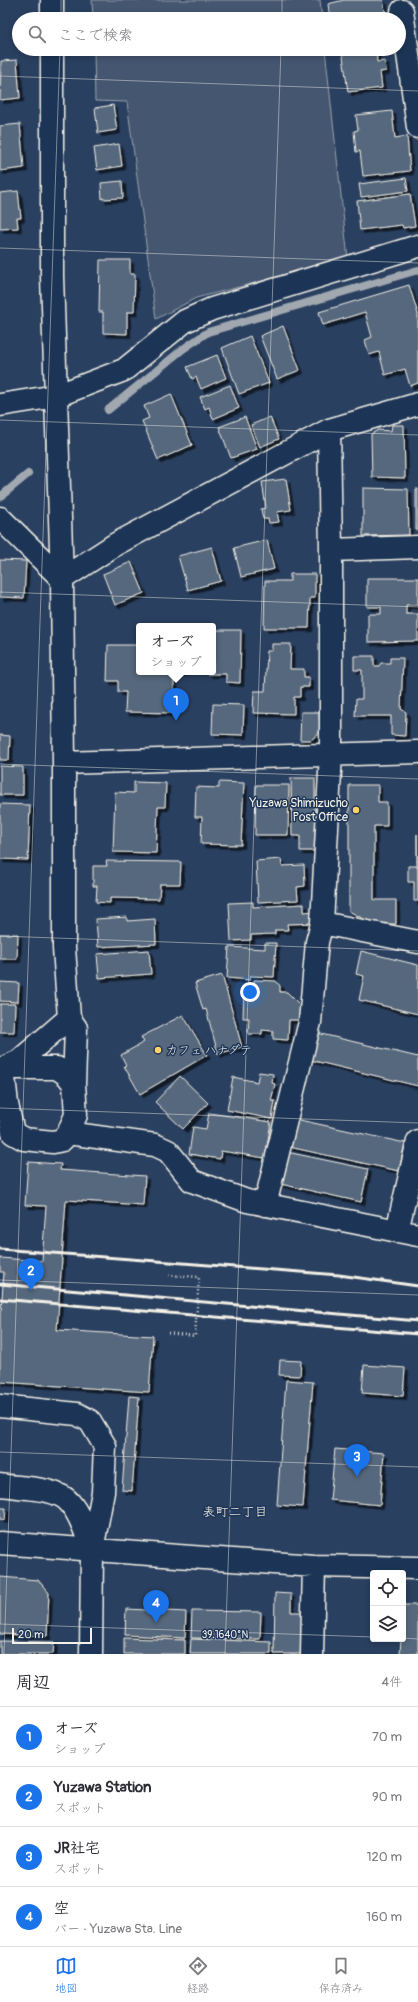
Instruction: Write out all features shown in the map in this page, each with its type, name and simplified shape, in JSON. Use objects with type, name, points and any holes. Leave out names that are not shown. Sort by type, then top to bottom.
[{"type":"street","points":[[52,0],[52,12]]},
{"type":"street","points":[[406,40],[418,127]]},
{"type":"street","points":[[2,1068],[6,1104],[13,1133],[24,1140],[53,1142],[62,1140],[68,1134],[76,1115],[74,1084],[76,1028],[69,1018],[64,948],[62,579],[52,276],[52,56]]},
{"type":"street","points":[[0,405],[56,396],[124,370],[185,321],[212,309],[418,246]]},
{"type":"street","points":[[62,579],[116,544],[329,430],[418,404]]},
{"type":"street","points":[[265,1205],[310,1022],[317,942],[322,922],[331,753],[331,550],[329,430]]},
{"type":"street","points":[[0,518],[62,579]]},
{"type":"street","points":[[331,550],[418,546]]},
{"type":"street","points":[[64,763],[331,753],[418,752]]},
{"type":"street","points":[[322,922],[418,942]]},
{"type":"street","points":[[2,1068],[20,1061],[69,1018]]},
{"type":"street","points":[[2,1068],[57,1068],[67,1075],[74,1084]]},
{"type":"street","points":[[68,1134],[155,1145],[168,1151],[192,1181],[247,1201],[334,1217],[418,1235]]},
{"type":"street","points":[[397,1231],[418,1141]]},
{"type":"street","points":[[0,1406],[77,1414],[90,1421],[105,1446],[103,1492],[92,1550],[91,1654]]},
{"type":"street","points":[[0,1485],[54,1492],[70,1501],[80,1517],[92,1550]]},
{"type":"street","points":[[0,1544],[314,1566],[418,1568]]},
{"type":"street","points":[[312,1654],[314,1566]]},
{"type":"path","points":[[168,1333],[195,1336],[199,1277],[169,1275]]},
{"type":"shaded area","points":[[92,0],[320,0],[321,12],[93,12]]},
{"type":"shaded area","points":[[94,56],[326,56],[348,259],[196,298],[156,319],[127,102],[95,101]]},
{"type":"building","points":[[344,0],[383,0],[385,12],[329,12],[328,4]]},
{"type":"building","points":[[343,56],[377,56],[377,62],[385,61],[386,71],[380,72],[382,88],[348,92]]},
{"type":"building","points":[[17,60],[20,98],[0,100],[1,61]]},
{"type":"building","points":[[113,105],[117,130],[98,133],[95,108]]},
{"type":"building","points":[[392,111],[395,138],[407,136],[410,171],[363,176],[360,151],[356,152],[354,131],[358,130],[356,115]]},
{"type":"building","points":[[20,124],[24,168],[0,171],[0,126]]},
{"type":"building","points":[[119,144],[122,166],[97,170],[94,148]]},
{"type":"building","points":[[406,178],[408,191],[361,197],[359,184]]},
{"type":"building","points":[[122,181],[123,198],[102,199],[101,183]]},
{"type":"building","points":[[18,191],[21,218],[17,218],[18,228],[0,229],[0,193]]},
{"type":"building","points":[[410,194],[415,226],[403,228],[402,225],[360,230],[357,201]]},
{"type":"building","points":[[100,260],[130,260],[130,274],[135,274],[134,312],[127,312],[127,334],[103,333],[103,312],[99,312]]},
{"type":"building","points":[[409,285],[418,314],[418,383],[410,386],[405,369],[385,375],[379,352],[369,355],[365,340],[372,337],[365,312],[323,325],[319,312]]},
{"type":"building","points":[[283,326],[300,370],[277,379],[260,336]]},
{"type":"building","points":[[250,336],[269,383],[239,394],[222,348]]},
{"type":"building","points":[[217,355],[226,378],[201,389],[196,377],[192,379],[187,367]]},
{"type":"building","points":[[230,385],[239,408],[213,419],[209,407],[205,409],[200,397]]},
{"type":"building","points":[[171,394],[192,445],[158,460],[142,421],[149,418],[144,406]]},
{"type":"building","points":[[245,417],[257,449],[231,458],[219,427]]},
{"type":"building","points":[[270,417],[279,439],[260,447],[251,425]]},
{"type":"building","points":[[392,425],[404,425],[405,478],[372,477],[371,434],[378,430],[391,431]]},
{"type":"building","points":[[286,479],[291,510],[277,512],[279,522],[269,523],[268,519],[263,519],[261,509],[266,508],[262,482]]},
{"type":"building","points":[[363,488],[408,489],[409,535],[363,536]]},
{"type":"building","points":[[416,489],[418,489],[418,530],[416,530]]},
{"type":"building","points":[[267,540],[274,569],[241,577],[234,548]]},
{"type":"building","points":[[212,547],[221,581],[188,590],[178,556]]},
{"type":"building","points":[[0,560],[26,561],[24,598],[0,597]]},
{"type":"building","points":[[131,562],[144,593],[115,605],[103,574]]},
{"type":"building","points":[[290,574],[315,574],[315,598],[310,598],[309,628],[264,628],[265,581],[290,581]]},
{"type":"building","points":[[367,578],[418,578],[418,605],[406,605],[406,614],[418,614],[418,641],[368,642],[368,614],[381,614],[381,607],[367,607]]},
{"type":"building","points":[[216,630],[241,630],[240,683],[226,682],[226,674],[216,674]]},
{"type":"building","points":[[272,644],[291,644],[290,669],[304,669],[304,677],[309,677],[309,687],[300,687],[300,697],[294,697],[294,714],[253,713],[254,691],[265,691],[267,651],[272,651]]},
{"type":"building","points":[[108,645],[136,645],[136,675],[174,675],[174,713],[125,712],[126,692],[118,692],[118,681],[107,681]]},
{"type":"building","points":[[354,656],[374,656],[374,666],[379,666],[381,663],[390,663],[390,658],[403,658],[401,709],[406,712],[405,736],[391,735],[391,716],[355,716],[356,699],[362,699],[362,670],[354,670]]},
{"type":"building","points":[[213,704],[244,705],[243,735],[212,734]]},
{"type":"building","points":[[301,712],[319,712],[320,732],[311,740],[300,740]]},
{"type":"building","points":[[0,735],[10,736],[9,760],[0,760]]},
{"type":"building","points":[[0,766],[23,767],[23,795],[0,795]]},
{"type":"building","points":[[291,778],[315,778],[315,814],[320,813],[320,851],[300,851],[300,836],[292,836]]},
{"type":"building","points":[[134,782],[166,783],[165,807],[158,807],[156,853],[113,852],[115,792],[134,793]]},
{"type":"building","points":[[219,782],[244,783],[241,845],[201,844],[202,817],[195,817],[196,787],[219,788]]},
{"type":"building","points":[[256,785],[289,785],[288,835],[255,835]]},
{"type":"building","points":[[349,785],[378,785],[378,802],[387,802],[387,826],[374,826],[374,900],[396,900],[396,924],[373,924],[349,911]]},
{"type":"building","points":[[0,804],[30,805],[28,860],[0,859]]},
{"type":"building","points":[[417,834],[418,901],[414,901],[414,882],[408,882],[408,866],[417,866]]},
{"type":"building","points":[[281,859],[282,866],[304,865],[305,886],[297,887],[298,900],[258,902],[256,861]]},
{"type":"building","points":[[106,861],[181,862],[180,884],[160,884],[159,899],[110,898],[110,903],[96,902],[97,886],[93,886],[93,866],[107,866]]},
{"type":"building","points":[[253,902],[253,907],[304,904],[304,912],[316,911],[317,923],[287,924],[288,930],[275,930],[275,934],[251,935],[251,940],[231,941],[229,903]]},
{"type":"building","points":[[127,917],[127,921],[155,919],[156,944],[98,947],[96,919]]},
{"type":"building","points":[[0,934],[18,934],[17,959],[0,959]]},
{"type":"building","points":[[265,943],[276,943],[274,977],[250,976],[250,980],[227,978],[229,947],[265,949]]},
{"type":"building","points":[[149,950],[151,974],[99,978],[97,954]]},
{"type":"building","points":[[361,951],[418,965],[418,1014],[359,1000],[364,976],[356,974]]},
{"type":"building","points":[[222,975],[242,1047],[218,1054],[206,1009],[203,1010],[195,983]]},
{"type":"building","points":[[254,980],[276,981],[280,986],[280,992],[287,992],[300,1005],[299,1020],[289,1020],[288,1040],[273,1039],[273,1031],[262,1030],[262,1034],[248,1034],[249,1018],[243,1018],[244,985],[254,986]]},
{"type":"building","points":[[0,982],[19,983],[18,1002],[0,1001]]},
{"type":"building","points":[[0,1004],[15,1004],[14,1032],[0,1032]]},
{"type":"building","points":[[183,1015],[207,1055],[140,1094],[124,1066],[126,1065],[121,1055],[144,1042],[141,1037]]},
{"type":"building","points":[[317,1033],[418,1057],[418,1086],[310,1060]]},
{"type":"building","points":[[259,1072],[273,1074],[272,1083],[275,1084],[271,1101],[275,1101],[272,1119],[227,1110],[233,1077],[257,1082]]},
{"type":"building","points":[[180,1076],[208,1103],[183,1129],[155,1102]]},
{"type":"building","points":[[209,1113],[271,1122],[265,1158],[221,1151],[220,1159],[189,1154],[193,1127],[206,1129]]},
{"type":"building","points":[[295,1119],[405,1143],[399,1171],[289,1147]]},
{"type":"building","points":[[282,1151],[368,1169],[361,1202],[276,1183]]},
{"type":"building","points":[[28,1162],[61,1164],[60,1170],[145,1176],[143,1205],[66,1200],[57,1330],[153,1336],[149,1392],[0,1382],[0,1311],[4,1272],[0,1272],[0,1258],[42,1261],[46,1206],[25,1205]]},
{"type":"building","points":[[280,1360],[301,1361],[300,1376],[279,1375]]},
{"type":"building","points":[[364,1365],[405,1368],[403,1396],[362,1393]]},
{"type":"building","points":[[286,1380],[313,1382],[303,1507],[277,1505]]},
{"type":"building","points":[[129,1396],[139,1397],[132,1491],[122,1490]]},
{"type":"building","points":[[335,1449],[384,1453],[380,1505],[330,1500]]},
{"type":"building","points":[[0,1508],[6,1508],[5,1520],[0,1519]]},
{"type":"building","points":[[0,1577],[38,1580],[49,1593],[47,1636],[0,1634]]},
{"type":"building","points":[[275,1593],[291,1594],[291,1612],[303,1612],[302,1654],[274,1654]]},
{"type":"building","points":[[406,1605],[418,1605],[418,1654],[400,1654],[401,1642],[406,1642]]},
{"type":"building","points":[[126,1609],[186,1612],[185,1638],[125,1635]]},
{"type":"building","points":[[192,1611],[261,1612],[260,1639],[191,1638]]},
{"type":"building","points":[[124,1638],[185,1640],[185,1654],[124,1654]]},
{"type":"building","points":[[191,1639],[271,1642],[271,1654],[190,1654]]},
{"type":"building","points":[[0,1641],[54,1642],[53,1654],[0,1654]]},
{"type":"waterway","points":[[108,410],[183,349],[208,332],[418,270]]},
{"type":"waterway","points":[[0,497],[28,474]]},
{"type":"railway","points":[[0,1249],[339,1275],[418,1286]]},
{"type":"railway","points":[[0,1284],[418,1321]]},
{"type":"railway","points":[[0,1299],[418,1334]]},
{"type":"place","name":"オーズ","points":[[176,721]]},
{"type":"place","name":"Yuzawa Shimizucho Post Office","points":[[356,810]]},
{"type":"place","name":"カフェ ハナダテ","points":[[158,1050]]},
{"type":"place","name":"Yuzawa Station","points":[[31,1291]]},
{"type":"place","name":"JR社宅","points":[[357,1477]]},
{"type":"place","name":"空","points":[[156,1623]]},
{"type":"district","name":"表町二丁目","points":[[235,1511]]}]
